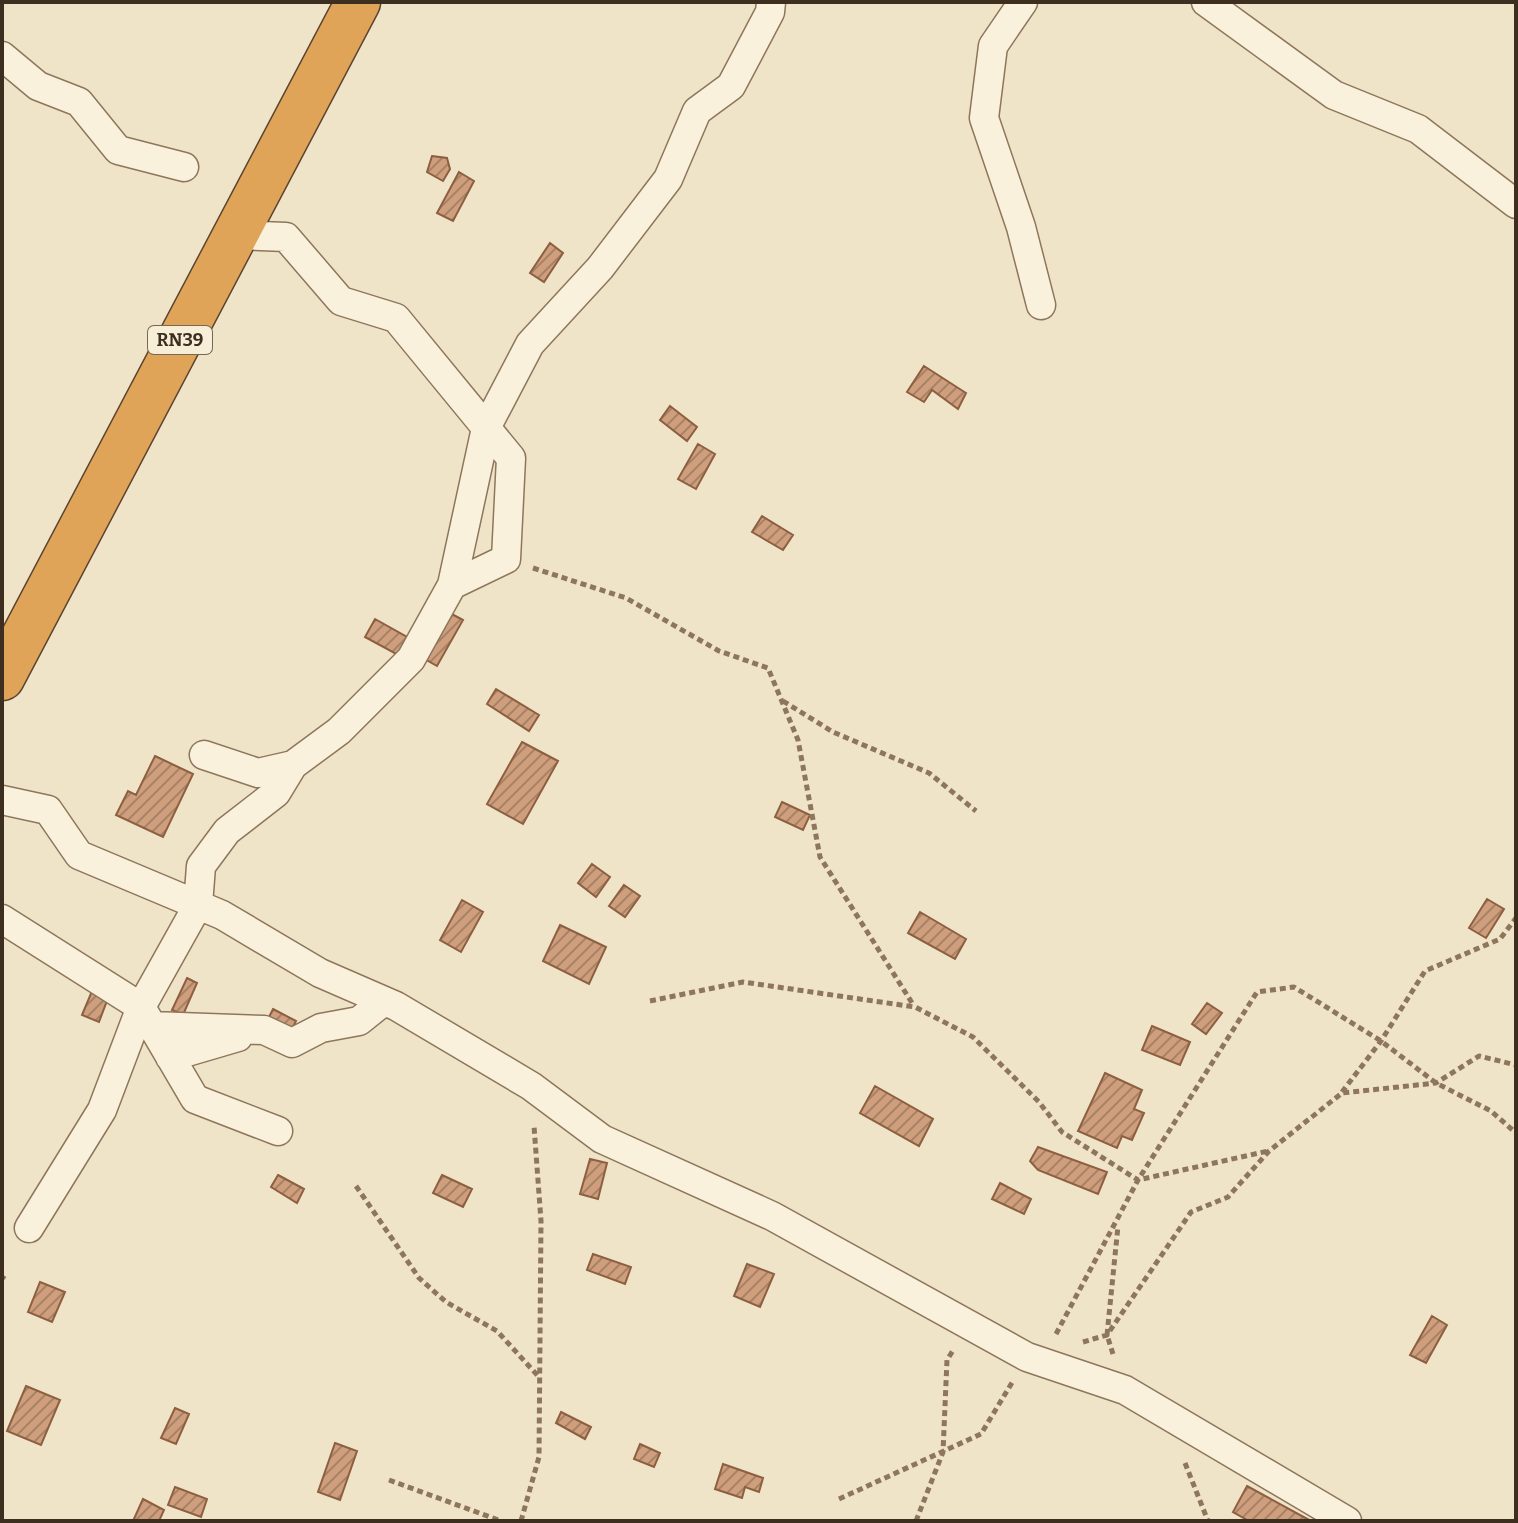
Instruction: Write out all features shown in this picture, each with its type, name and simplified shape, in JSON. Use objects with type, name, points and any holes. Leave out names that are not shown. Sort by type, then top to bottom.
[{"type":"highway","name":"RN39","points":[[2,678],[358,2]]},
{"type":"street","points":[[29,1228],[102,1110],[198,905],[201,866],[227,831],[276,793],[293,765],[339,731],[411,659],[452,585],[486,428],[530,344],[600,268],[668,179],[697,111],[731,86],[770,12],[771,2]]},
{"type":"street","points":[[1023,2],[993,46],[984,118],[1021,227],[1041,305]]},
{"type":"street","points":[[1206,2],[1334,95],[1418,129],[1516,204]]},
{"type":"street","points":[[2,56],[38,86],[79,102],[118,150],[184,167]]},
{"type":"street","points":[[236,235],[286,237],[341,301],[396,318],[511,458],[506,559],[452,585]]},
{"type":"street","points":[[204,755],[258,773],[293,765]]},
{"type":"street","points":[[2,800],[48,810],[79,855],[198,905],[320,973],[384,1001],[531,1086],[602,1139],[772,1216],[969,1324],[1034,1355],[1125,1390],[1347,1521]]},
{"type":"street","points":[[2,919],[146,1017],[195,1099],[278,1131]]},
{"type":"street","points":[[146,1017],[264,1030],[292,1043],[321,1028],[359,1021],[384,1001]]},
{"type":"street","points":[[170,1057],[264,1030]]},
{"type":"path","points":[[506,559],[626,598],[719,651],[768,668],[798,740],[820,857],[915,1007]]},
{"type":"path","points":[[782,701],[833,732],[929,773],[976,811]]},
{"type":"path","points":[[1034,1355],[1107,1335],[1191,1212],[1228,1197],[1269,1151],[1342,1093],[1381,1041],[1425,971],[1500,939],[1516,918]]},
{"type":"path","points":[[650,1001],[743,982],[915,1007],[973,1037],[1039,1102],[1062,1132],[1138,1180],[1269,1151]]},
{"type":"path","points":[[839,1499],[981,1434],[1034,1355],[1064,1323],[1138,1180],[1257,992],[1294,987],[1381,1041],[1436,1083],[1491,1111],[1516,1133]]},
{"type":"path","points":[[1342,1093],[1436,1083],[1479,1056],[1516,1065]]},
{"type":"path","points":[[521,1521],[539,1457],[541,1221],[531,1086]]},
{"type":"path","points":[[356,1186],[419,1278],[446,1302],[497,1331],[540,1378]]},
{"type":"path","points":[[1119,1221],[1107,1335],[1125,1390]]},
{"type":"path","points":[[916,1521],[943,1452],[947,1360],[969,1324]]},
{"type":"path","points":[[1174,1418],[1201,1513],[1208,1521]]},
{"type":"path","points":[[389,1480],[501,1521]]},
{"type":"building","points":[[432,156],[447,158],[450,169],[443,181],[427,172]]},
{"type":"building","points":[[459,172],[474,181],[453,221],[437,213]]},
{"type":"building","points":[[550,243],[563,253],[544,282],[530,273]]},
{"type":"building","points":[[924,366],[966,393],[958,409],[932,390],[924,402],[907,392]]},
{"type":"building","points":[[670,406],[697,427],[687,441],[660,420]]},
{"type":"building","points":[[698,444],[715,454],[696,489],[678,479]]},
{"type":"building","points":[[762,516],[793,535],[783,550],[752,532]]},
{"type":"building","points":[[448,612],[463,620],[437,666],[423,658]]},
{"type":"building","points":[[375,619],[407,637],[398,655],[365,637]]},
{"type":"building","points":[[496,689],[539,715],[529,731],[487,704]]},
{"type":"building","points":[[522,742],[558,761],[523,824],[487,804]]},
{"type":"building","points":[[155,756],[193,774],[163,837],[116,815],[128,791],[136,795]]},
{"type":"building","points":[[782,802],[810,815],[803,830],[775,817]]},
{"type":"building","points":[[592,864],[610,877],[596,897],[578,883]]},
{"type":"building","points":[[624,885],[640,896],[625,917],[609,906]]},
{"type":"building","points":[[1487,899],[1504,909],[1486,938],[1469,928]]},
{"type":"building","points":[[462,900],[483,912],[461,952],[440,940]]},
{"type":"building","points":[[920,912],[966,939],[955,959],[908,933]]},
{"type":"building","points":[[560,925],[606,947],[589,984],[543,961]]},
{"type":"building","points":[[187,978],[197,983],[183,1015],[172,1010]]},
{"type":"building","points":[[92,991],[108,998],[99,1022],[82,1015]]},
{"type":"building","points":[[1207,1003],[1222,1013],[1206,1034],[1192,1024]]},
{"type":"building","points":[[273,1009],[296,1021],[290,1033],[267,1021]]},
{"type":"building","points":[[1152,1026],[1190,1042],[1180,1065],[1142,1050]]},
{"type":"building","points":[[1105,1073],[1142,1090],[1134,1109],[1144,1113],[1132,1140],[1122,1136],[1117,1148],[1078,1131]]},
{"type":"building","points":[[875,1086],[933,1119],[919,1146],[860,1113]]},
{"type":"building","points":[[1038,1147],[1107,1172],[1098,1194],[1038,1170],[1030,1161]]},
{"type":"building","points":[[590,1159],[607,1163],[598,1199],[580,1194]]},
{"type":"building","points":[[278,1175],[304,1189],[297,1203],[271,1187]]},
{"type":"building","points":[[442,1175],[472,1189],[463,1207],[433,1193]]},
{"type":"building","points":[[1000,1183],[1031,1199],[1024,1214],[992,1199]]},
{"type":"building","points":[[593,1254],[631,1267],[625,1284],[587,1270]]},
{"type":"building","points":[[747,1264],[774,1274],[760,1307],[734,1296]]},
{"type":"building","points":[[40,1282],[65,1292],[52,1322],[28,1312]]},
{"type":"building","points":[[1432,1316],[1447,1325],[1426,1363],[1410,1355]]},
{"type":"building","points":[[26,1386],[60,1400],[41,1445],[7,1431]]},
{"type":"building","points":[[175,1408],[189,1414],[176,1444],[161,1438]]},
{"type":"building","points":[[561,1412],[591,1427],[585,1439],[556,1423]]},
{"type":"building","points":[[335,1443],[357,1451],[340,1500],[318,1492]]},
{"type":"building","points":[[640,1444],[660,1453],[654,1467],[634,1459]]},
{"type":"building","points":[[723,1464],[763,1478],[759,1492],[745,1487],[742,1498],[715,1489]]},
{"type":"building","points":[[1247,1486],[1311,1521],[1249,1521],[1233,1512]]},
{"type":"building","points":[[175,1487],[207,1499],[201,1517],[168,1505]]},
{"type":"building","points":[[143,1499],[164,1510],[159,1521],[133,1521]]}]
